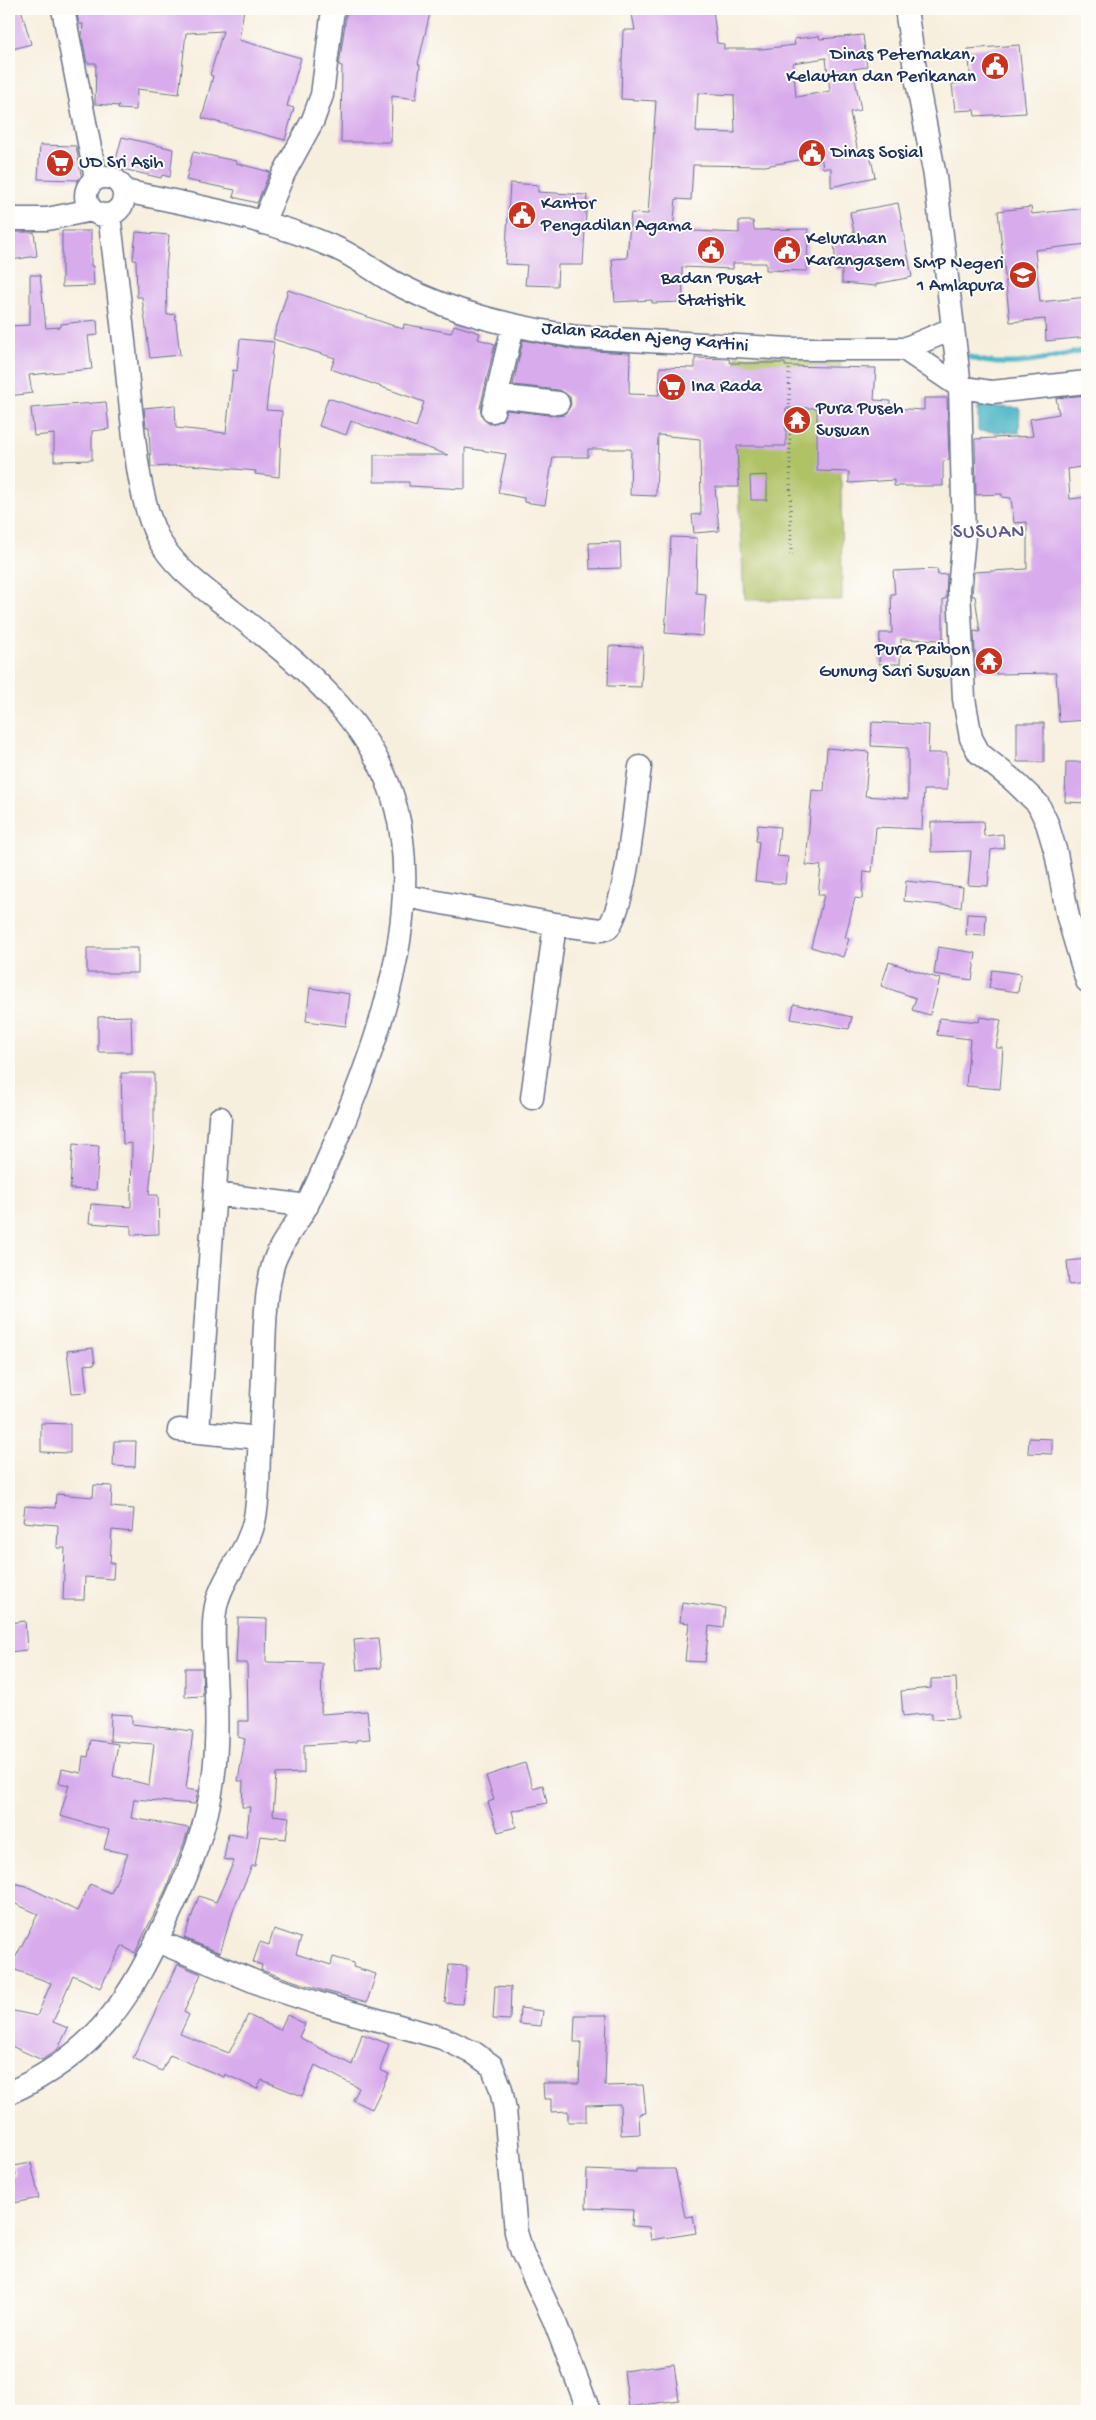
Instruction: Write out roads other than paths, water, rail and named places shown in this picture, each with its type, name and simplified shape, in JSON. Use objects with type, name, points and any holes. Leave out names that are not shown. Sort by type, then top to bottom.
[{"type":"street","points":[[9,2093],[61,2066],[107,2023],[128,1997],[157,1942],[191,1867],[204,1823],[213,1782],[216,1736],[213,1628],[215,1610],[218,1596],[244,1552],[255,1519],[265,1324],[274,1263],[283,1243],[307,1206],[368,1056],[382,1012],[397,950],[405,896],[402,844],[397,810],[386,778],[371,747],[336,701],[281,649],[184,572],[158,538],[144,498],[63,9]]},
{"type":"street","points":[[263,223],[284,173],[313,120],[322,95],[333,9]]},
{"type":"street","points":[[906,9],[917,82],[935,176],[960,387],[964,536],[959,589],[964,699],[971,738],[979,753],[1014,781],[1038,804],[1048,822],[1068,917],[1087,981]]},
{"type":"street","name":"Jalan Raden Ajeng Kartini","points":[[96,200],[102,177],[116,180],[124,191],[197,205],[263,223],[336,248],[398,284],[462,312],[513,326],[577,337],[790,349],[904,350],[952,328]]},
{"type":"street","points":[[9,219],[47,219],[96,200],[122,206],[124,191]]},
{"type":"street","points":[[513,326],[495,403],[558,403]]},
{"type":"street","points":[[904,350],[960,387],[992,392],[1087,382]]},
{"type":"street","points":[[405,896],[555,924],[601,930],[608,928],[612,922],[623,883],[640,767]]},
{"type":"street","points":[[532,1098],[555,924]]},
{"type":"street","points":[[220,1118],[216,1194],[188,1431],[260,1438]]},
{"type":"street","points":[[216,1194],[307,1206]]},
{"type":"street","points":[[157,1942],[263,1985],[317,2003],[442,2038],[474,2053],[492,2066],[501,2089],[505,2110],[516,2232],[522,2252],[554,2320],[589,2411]]},
{"type":"water","points":[[978,406],[1020,408],[1019,433],[978,431]]},
{"type":"waterway","points":[[967,356],[982,361],[1012,363],[1042,360],[1087,350]]},
{"type":"place","name":"Dinas Peternakan, Kelautan dan Perikanan","points":[[995,66]]},
{"type":"place","name":"Dinas Sosial","points":[[812,153]]},
{"type":"place","name":"UD Sri Asih","points":[[60,163]]},
{"type":"place","name":"Kantor Pengadilan Agama","points":[[522,215]]},
{"type":"place","name":"Badan Pusat Statistik","points":[[711,250]]},
{"type":"place","name":"Kelurahan Karangasem","points":[[787,250]]},
{"type":"place","name":"SMP Negeri 1 Amlapura","points":[[1023,275]]},
{"type":"place","name":"Ina Rada","points":[[672,387]]},
{"type":"place","name":"Pura Puseh Susuan","points":[[797,420]]},
{"type":"place","name":"Pura Paibon Gunung Sari Susuan","points":[[989,661]]},
{"type":"district","name":"SUSUAN","points":[[989,533]]}]
